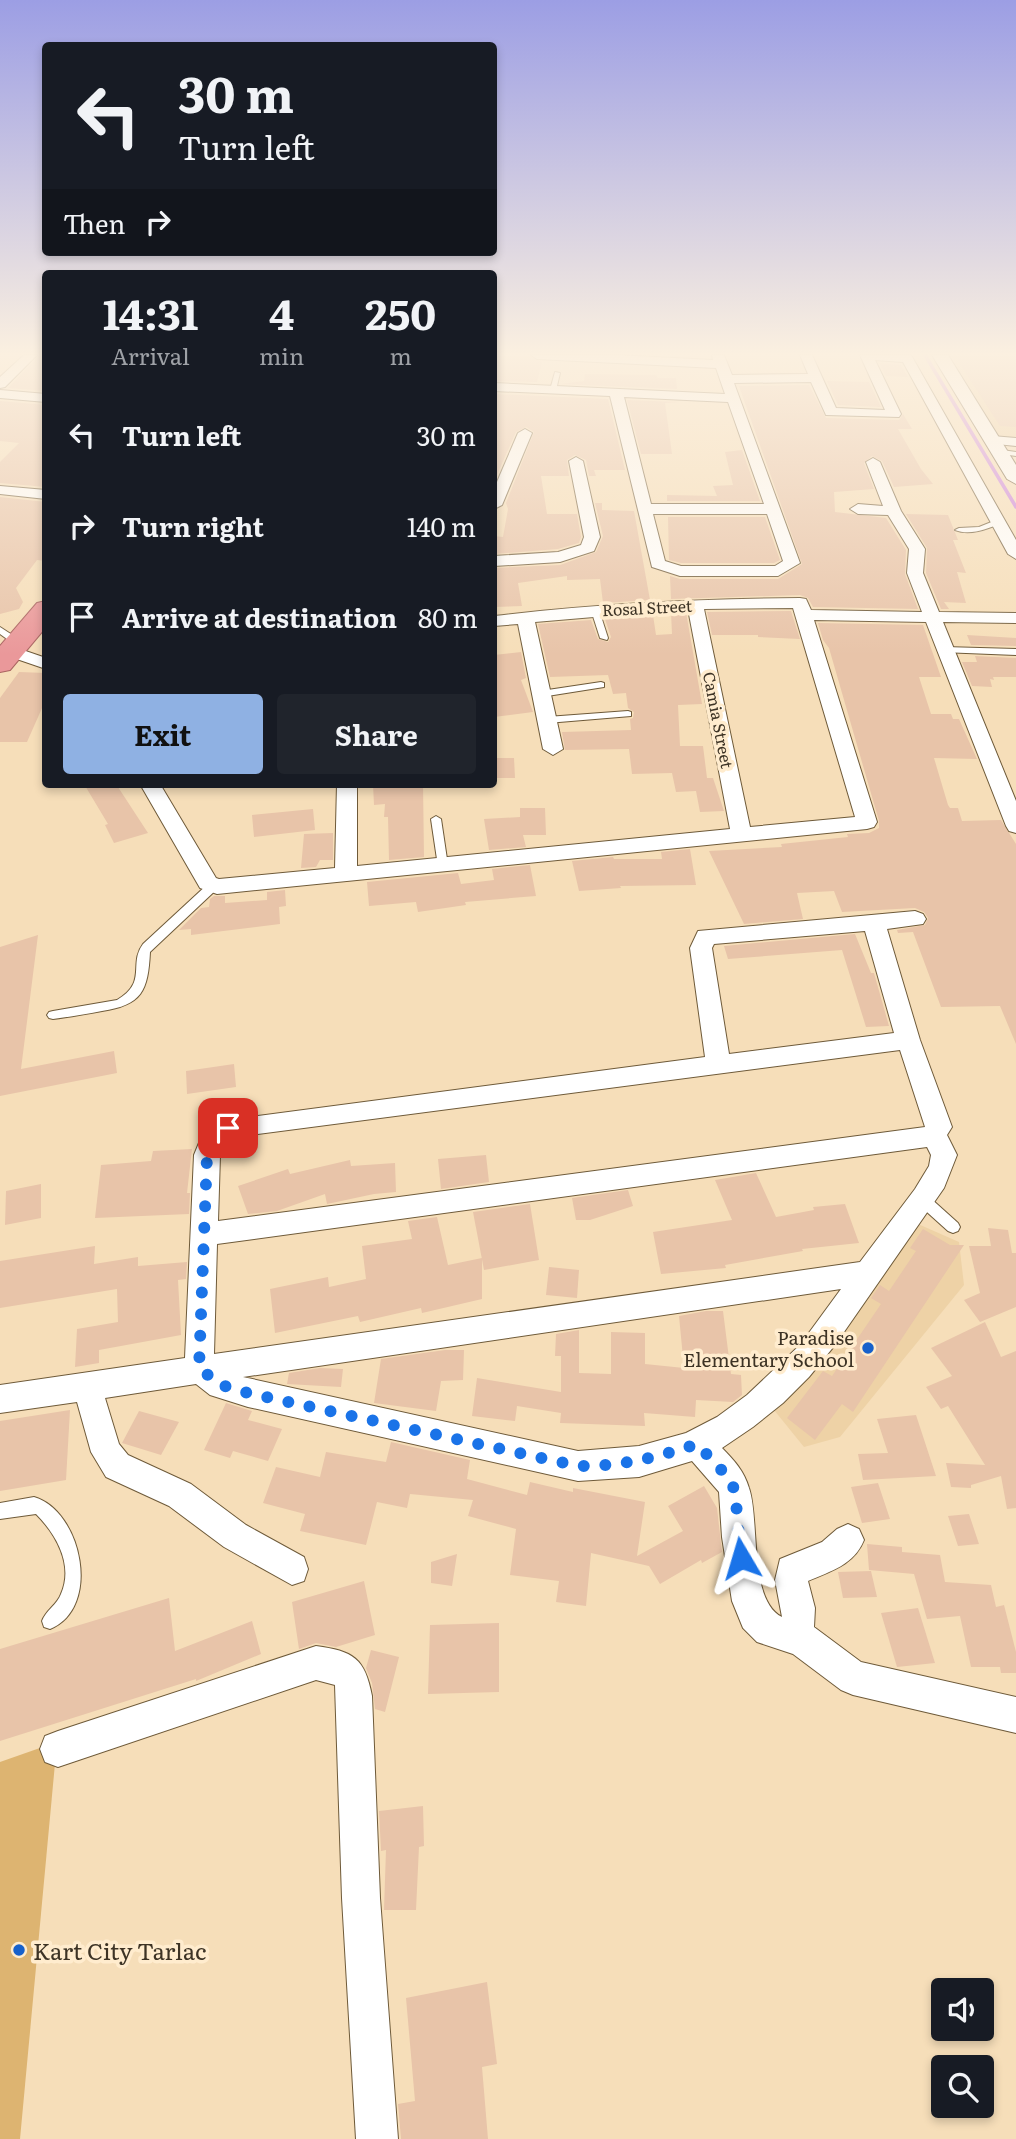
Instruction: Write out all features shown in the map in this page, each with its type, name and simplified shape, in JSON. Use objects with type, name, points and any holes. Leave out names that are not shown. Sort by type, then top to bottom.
[{"type":"highway","points":[[7,647],[42,613]]},
{"type":"street","points":[[497,498],[515,455]]},
{"type":"street","points":[[632,455],[658,564],[680,572],[778,571],[792,564],[754,455]]},
{"type":"street","points":[[962,455],[1016,554]]},
{"type":"street","points":[[1001,455],[1016,480]]},
{"type":"street","points":[[497,561],[560,557],[588,548],[592,537],[576,461]]},
{"type":"street","points":[[873,462],[893,511],[917,549],[915,573],[1016,827]]},
{"type":"street","points":[[0,490],[42,495]]},
{"type":"street","points":[[646,509],[773,509]]},
{"type":"street","points":[[858,509],[893,511]]},
{"type":"street","name":"Rosal Street","points":[[497,621],[595,610],[792,601],[803,609],[1016,618]]},
{"type":"street","name":"Camia Street","points":[[695,604],[742,836]]},
{"type":"street","points":[[152,788],[208,883],[222,888],[857,825],[868,821],[803,609]]},
{"type":"street","points":[[525,617],[553,749]]},
{"type":"street","points":[[7,647],[42,662]]},
{"type":"street","points":[[346,875],[347,788]]},
{"type":"street","points":[[718,1063],[701,948],[706,937],[915,919]]},
{"type":"street","points":[[205,1234],[933,1136],[939,1127],[908,1040],[874,922]]},
{"type":"street","points":[[199,1368],[207,1156],[210,1145],[228,1128],[908,1040]]},
{"type":"street","points":[[199,1368],[221,1385],[248,1393],[578,1466],[620,1464],[662,1456],[697,1444],[726,1427],[772,1392],[810,1355],[923,1200],[943,1163],[943,1150],[933,1136]]},
{"type":"street","points":[[0,1399],[199,1368],[869,1273]]},
{"type":"street","points":[[87,1386],[106,1452],[117,1466],[180,1495],[235,1536],[292,1569]]},
{"type":"street","points":[[697,1444],[729,1478],[735,1491],[738,1537],[749,1601],[755,1616],[769,1630],[809,1643],[853,1678],[1016,1715]]},
{"type":"street","points":[[795,1637],[800,1623],[800,1608],[790,1579],[792,1571],[833,1554],[848,1540]]},
{"type":"street","points":[[58,1749],[316,1663],[343,1667],[351,1675],[355,1696],[361,1898],[376,2139]]},
{"type":"lane","points":[[959,530],[980,529],[999,521]]},
{"type":"lane","points":[[595,610],[604,638]]},
{"type":"lane","points":[[944,650],[1016,652]]},
{"type":"lane","points":[[541,694],[601,685]]},
{"type":"lane","points":[[547,720],[628,714]]},
{"type":"lane","points":[[436,819],[443,866]]},
{"type":"lane","points":[[53,1015],[120,1004],[128,1000],[142,985],[144,951],[213,886]]},
{"type":"lane","points":[[923,1200],[954,1227]]},
{"type":"lane","points":[[0,1511],[34,1505],[41,1507],[70,1548],[74,1565],[68,1602],[50,1621]]},
{"type":"shaded area","name":"Paradise Elementary School","points":[[918,1224],[959,1242],[964,1285],[840,1437],[804,1447],[774,1410]]},
{"type":"shaded area","name":"Kart City Tarlac","points":[[57,1742],[20,2139],[0,2139],[0,1762]]},
{"type":"building","points":[[7,455],[42,455],[42,487],[0,483],[0,462]]},
{"type":"building","points":[[497,455],[506,455],[497,475]]},
{"type":"building","points":[[525,455],[621,455],[625,470],[594,470],[596,476],[589,476],[586,460],[575,455],[567,460],[569,476],[541,476],[547,514],[577,514],[581,537],[579,543],[558,549],[497,554],[497,536],[503,537],[508,509],[506,503]]},
{"type":"building","points":[[726,455],[744,455],[760,501],[667,501],[667,495],[717,496],[713,486],[733,485]]},
{"type":"building","points":[[763,455],[913,455],[933,484],[894,487],[882,461],[872,456],[864,463],[874,489],[834,492],[835,512],[886,518],[906,550],[905,574],[918,609],[813,607],[808,598],[800,595],[671,599],[670,576],[680,579],[778,579],[802,564]]},
{"type":"building","points":[[0,497],[42,502],[42,561],[37,560],[16,588],[23,602],[19,609],[0,614]]},
{"type":"building","points":[[595,503],[602,503],[602,510],[634,511],[650,600],[603,603],[600,579],[567,580],[567,576],[518,583],[522,606],[497,607],[497,568],[560,565],[596,552],[603,536]]},
{"type":"building","points":[[906,514],[948,515],[958,540],[953,540],[966,573],[957,572],[966,603],[944,602],[949,609],[941,609],[926,573],[927,548]]},
{"type":"building","points":[[668,517],[765,517],[780,560],[774,563],[681,563],[669,560]]},
{"type":"building","points":[[791,611],[800,639],[712,635],[707,612]]},
{"type":"building","points":[[686,612],[702,704],[678,705],[680,746],[703,746],[707,778],[713,778],[724,811],[700,812],[696,791],[676,792],[672,773],[632,774],[629,749],[565,750],[562,732],[631,730],[630,719],[633,718],[634,712],[628,708],[626,693],[613,694],[608,675],[550,677],[538,624],[591,620],[598,639],[608,642],[611,637],[605,619],[653,615],[656,635],[672,634],[671,613]]},
{"type":"building","points":[[818,623],[923,625],[941,677],[919,677],[931,714],[951,714],[953,719],[959,719],[977,759],[934,758],[948,805],[950,808],[958,808],[962,821],[1001,820],[1016,844],[1016,1044],[1000,1006],[941,1007],[913,932],[898,933],[897,930],[925,925],[928,918],[924,912],[915,908],[842,912],[834,891],[797,893],[803,919],[744,924],[709,851],[782,847],[781,844],[848,837],[847,834],[869,833],[879,828],[829,648],[823,640]]},
{"type":"building","points":[[967,635],[1016,638],[1016,646],[971,645]]},
{"type":"building","points":[[521,652],[526,678],[521,680],[533,712],[497,717],[497,655]]},
{"type":"building","points":[[975,656],[1016,658],[1016,677],[993,677],[994,680],[990,679],[992,687],[972,686],[962,662],[977,662]]},
{"type":"building","points":[[19,672],[42,673],[42,708],[27,742],[0,742],[0,698]]},
{"type":"building","points":[[497,758],[514,758],[515,778],[497,778]]},
{"type":"building","points":[[86,788],[119,788],[148,833],[114,843],[105,825],[108,824]]},
{"type":"building","points":[[373,788],[423,788],[424,857],[389,860],[385,804],[374,805]]},
{"type":"building","points":[[520,808],[545,808],[546,835],[523,835],[526,847],[489,850],[484,819],[520,817]]},
{"type":"building","points":[[313,809],[315,830],[254,837],[252,815]]},
{"type":"building","points":[[333,833],[333,860],[320,860],[316,867],[301,868],[304,834]]},
{"type":"building","points":[[690,849],[696,885],[620,886],[621,888],[579,891],[572,861],[613,857],[662,859],[661,852]]},
{"type":"building","points":[[530,865],[536,896],[465,902],[466,905],[418,912],[416,902],[369,906],[367,882],[458,873],[461,884],[494,880],[492,869]]},
{"type":"building","points":[[285,890],[286,906],[279,907],[280,924],[191,935],[191,929],[179,930],[201,908],[209,907],[210,899],[214,896],[225,896],[225,903],[267,900],[267,892]]},
{"type":"building","points":[[855,934],[871,973],[874,973],[889,1026],[866,1027],[842,950],[728,959],[724,946]]},
{"type":"building","points":[[38,935],[21,1069],[114,1051],[117,1073],[0,1096],[0,947]]},
{"type":"building","points":[[234,1064],[236,1087],[187,1094],[186,1071]]},
{"type":"building","points":[[192,1149],[187,1193],[190,1193],[189,1214],[95,1218],[101,1165],[151,1161],[153,1151]]},
{"type":"building","points":[[486,1155],[489,1182],[441,1189],[438,1159]]},
{"type":"building","points":[[350,1160],[351,1166],[395,1163],[396,1192],[327,1204],[325,1194],[277,1211],[248,1214],[238,1186],[288,1169],[290,1174]]},
{"type":"building","points":[[756,1173],[776,1217],[814,1210],[813,1207],[845,1204],[859,1243],[802,1249],[803,1251],[725,1265],[726,1268],[661,1274],[653,1232],[732,1220],[715,1180]]},
{"type":"building","points":[[41,1184],[41,1218],[5,1225],[6,1191]]},
{"type":"building","points":[[628,1190],[633,1206],[590,1220],[576,1220],[572,1198]]},
{"type":"building","points":[[530,1204],[539,1260],[484,1270],[473,1212]]},
{"type":"building","points":[[437,1217],[448,1265],[482,1258],[482,1299],[422,1313],[421,1308],[360,1322],[358,1316],[275,1333],[270,1289],[328,1277],[329,1287],[366,1279],[362,1246],[412,1239],[408,1221]]},
{"type":"building","points":[[988,1228],[1008,1230],[1012,1253],[1016,1253],[1016,1307],[980,1322],[964,1300],[980,1293],[969,1246],[991,1246]]},
{"type":"building","points":[[923,1229],[950,1245],[964,1245],[853,1412],[842,1404],[815,1440],[787,1418],[823,1371],[832,1376],[881,1304],[871,1298],[880,1285],[889,1291],[916,1251],[910,1248]]},
{"type":"building","points":[[95,1246],[94,1264],[138,1257],[138,1266],[187,1262],[186,1279],[178,1280],[181,1335],[99,1350],[99,1363],[75,1367],[77,1329],[118,1322],[117,1289],[0,1308],[0,1261]]},
{"type":"building","points":[[549,1267],[579,1270],[577,1298],[546,1295]]},
{"type":"building","points":[[723,1311],[731,1374],[741,1375],[742,1395],[733,1402],[696,1400],[695,1417],[644,1413],[645,1426],[560,1423],[561,1413],[517,1406],[515,1421],[472,1416],[477,1378],[561,1392],[561,1356],[555,1356],[556,1334],[579,1330],[579,1373],[611,1374],[611,1332],[645,1333],[645,1364],[684,1368],[679,1316]]},
{"type":"building","points":[[985,1322],[1001,1357],[1016,1351],[1016,1508],[1007,1509],[1001,1476],[971,1485],[971,1488],[951,1487],[946,1463],[985,1465],[948,1406],[941,1409],[926,1387],[952,1376],[931,1348]]},
{"type":"building","points":[[464,1350],[463,1380],[441,1381],[436,1411],[374,1403],[381,1359]]},
{"type":"building","points":[[320,1368],[343,1369],[341,1387],[287,1384],[289,1373]]},
{"type":"building","points":[[226,1403],[252,1411],[248,1420],[282,1429],[268,1461],[233,1451],[230,1458],[204,1450]]},
{"type":"building","points":[[70,1410],[66,1480],[0,1491],[0,1421]]},
{"type":"building","points":[[139,1411],[179,1422],[161,1455],[122,1443]]},
{"type":"building","points":[[916,1415],[936,1476],[863,1480],[858,1454],[888,1453],[877,1419]]},
{"type":"building","points":[[391,1442],[470,1460],[467,1479],[527,1495],[530,1482],[573,1492],[573,1488],[645,1502],[637,1556],[683,1531],[668,1506],[704,1486],[717,1508],[722,1552],[702,1563],[701,1560],[660,1584],[649,1566],[591,1553],[586,1606],[556,1602],[559,1581],[510,1575],[516,1529],[468,1516],[473,1500],[410,1494],[407,1508],[377,1502],[366,1545],[300,1531],[305,1514],[263,1503],[276,1467],[320,1477],[326,1452],[386,1462]]},
{"type":"building","points":[[878,1483],[890,1519],[862,1523],[851,1487]]},
{"type":"building","points":[[969,1514],[979,1544],[958,1546],[948,1516]]},
{"type":"building","points":[[867,1544],[902,1547],[902,1552],[940,1555],[945,1582],[991,1585],[996,1607],[1004,1605],[1016,1652],[1016,1673],[1001,1673],[1000,1667],[971,1667],[960,1616],[927,1619],[914,1574],[869,1570]]},
{"type":"building","points":[[457,1554],[452,1586],[431,1583],[431,1562]]},
{"type":"building","points":[[871,1571],[877,1597],[843,1598],[838,1572]]},
{"type":"building","points":[[364,1581],[375,1635],[336,1647],[316,1643],[299,1649],[292,1602]]},
{"type":"building","points":[[169,1598],[175,1651],[252,1621],[261,1654],[196,1681],[0,1741],[0,1649]]},
{"type":"building","points":[[918,1608],[935,1663],[897,1667],[881,1613]]},
{"type":"building","points":[[499,1623],[499,1692],[428,1694],[430,1625]]},
{"type":"building","points":[[371,1650],[399,1657],[385,1712],[375,1709],[372,1683],[366,1668]]},
{"type":"building","points":[[423,1806],[424,1846],[419,1847],[416,1910],[384,1910],[386,1850],[381,1851],[379,1811]]},
{"type":"building","points":[[487,1982],[497,2064],[482,2067],[488,2139],[401,2139],[398,2104],[415,2101],[406,1998]]},
{"type":"waterway","points":[[985,455],[1016,507]]},
{"type":"place","name":"Paradise Elementary School","points":[[868,1348]]},
{"type":"place","name":"Kart City Tarlac","points":[[19,1950]]},
{"type":"route","points":[[228,1128],[210,1145],[207,1156],[199,1368],[221,1385],[248,1393],[578,1466],[620,1464],[662,1456],[697,1444],[729,1478],[735,1491],[741,1558]]}]
